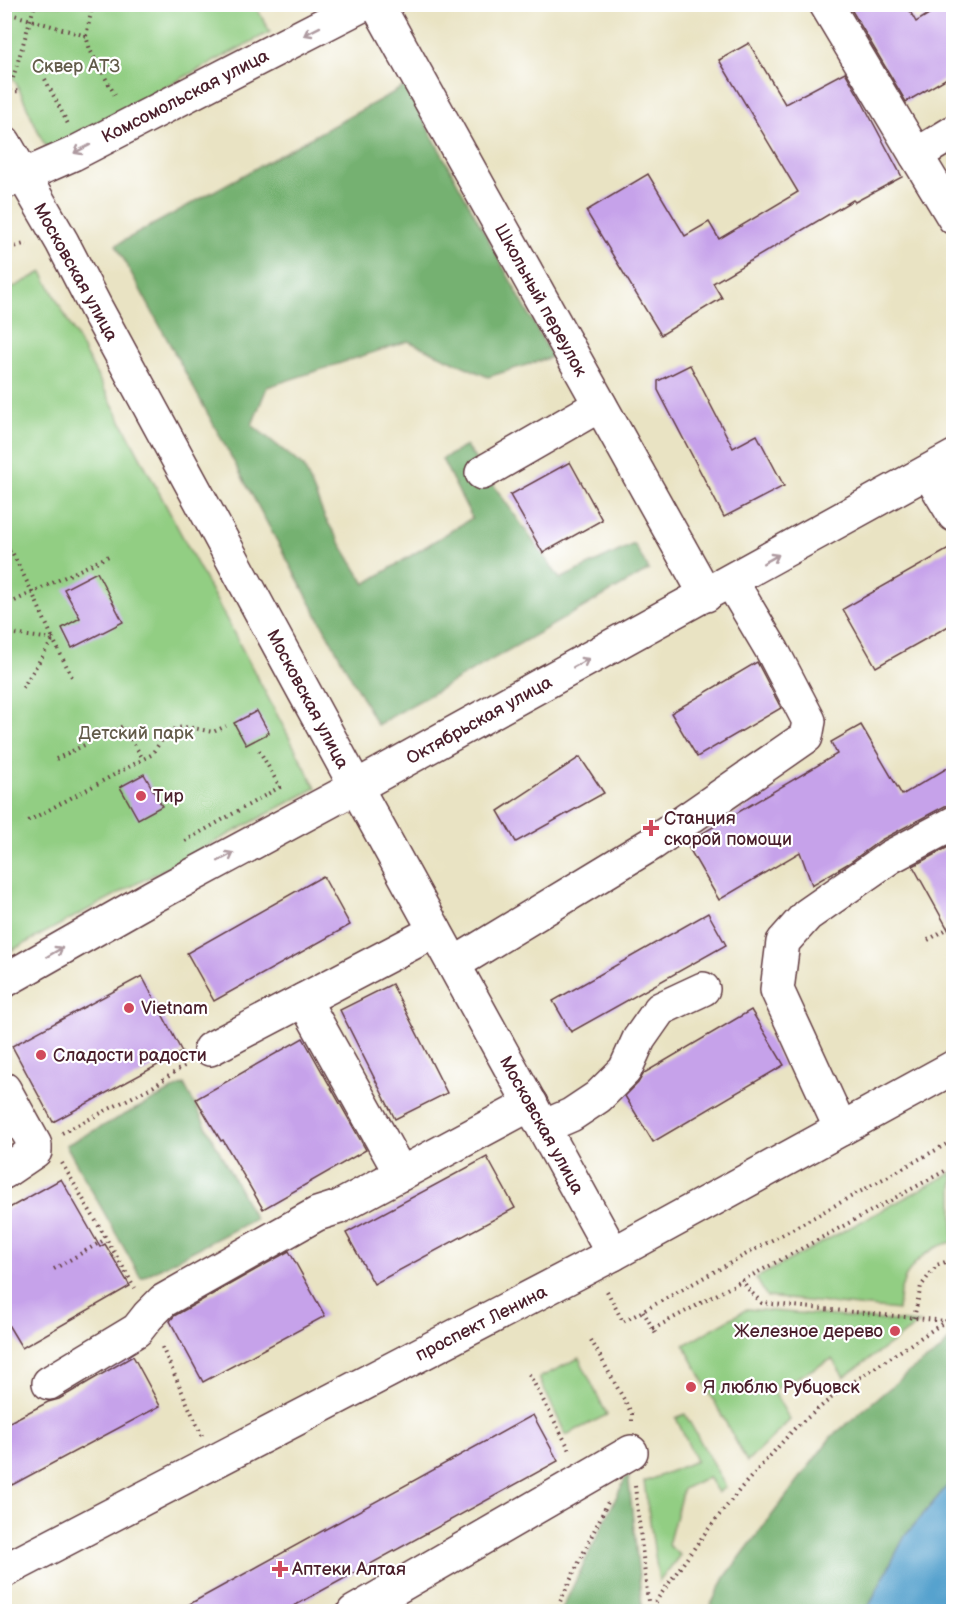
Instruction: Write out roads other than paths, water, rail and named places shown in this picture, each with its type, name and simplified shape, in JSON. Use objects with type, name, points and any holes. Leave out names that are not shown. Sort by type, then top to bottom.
[{"type":"street","name":"Комсомольская улица","points":[[14,179],[73,154],[364,4]]},
{"type":"street","name":"Школьный переулок","points":[[377,4],[690,563],[718,588],[773,652],[809,722],[806,737],[653,843],[454,964]]},
{"type":"street","points":[[826,4],[954,218]]},
{"type":"street","points":[[916,155],[954,132]]},
{"type":"street","name":"Московская улица","points":[[4,142],[14,179],[62,242],[356,787],[613,1254]]},
{"type":"street","points":[[482,473],[600,405]]},
{"type":"street","points":[[941,464],[954,515]]},
{"type":"street","name":"Октябрьская улица","points":[[4,981],[152,897],[941,464]]},
{"type":"street","points":[[841,1129],[777,990],[783,942],[807,915],[890,857],[954,823]]},
{"type":"street","points":[[210,1049],[435,931]]},
{"type":"street","points":[[49,1383],[137,1330],[163,1301],[317,1214],[339,1207],[401,1174],[537,1116],[571,1115],[598,1097],[625,1070],[639,1039],[660,1010],[703,989]]},
{"type":"street","points":[[304,1000],[401,1174]]},
{"type":"street","name":"проспект Ленина","points":[[4,1571],[613,1254],[954,1067]]},
{"type":"street","points":[[4,1089],[35,1145],[35,1152],[4,1172]]},
{"type":"street","points":[[354,1611],[631,1452]]},
{"type":"water","points":[[953,1479],[953,1611],[866,1611],[905,1536]]},
{"type":"place","name":"Тир","points":[[141,796]]},
{"type":"place","name":"Станция скорой помощи","points":[[651,828]]},
{"type":"place","name":"Vietnam","points":[[129,1008]]},
{"type":"place","name":"Сладости радости","points":[[41,1055]]},
{"type":"place","name":"Железное дерево","points":[[895,1331]]},
{"type":"place","name":"Я люблю Рубцовск","points":[[691,1387]]},
{"type":"place","name":"Аптеки Алтая","points":[[280,1569]]},
{"type":"park label","name":"Сквер АТЗ","points":[[76,66]]},
{"type":"park label","name":"Детский парк","points":[[136,733]]}]
